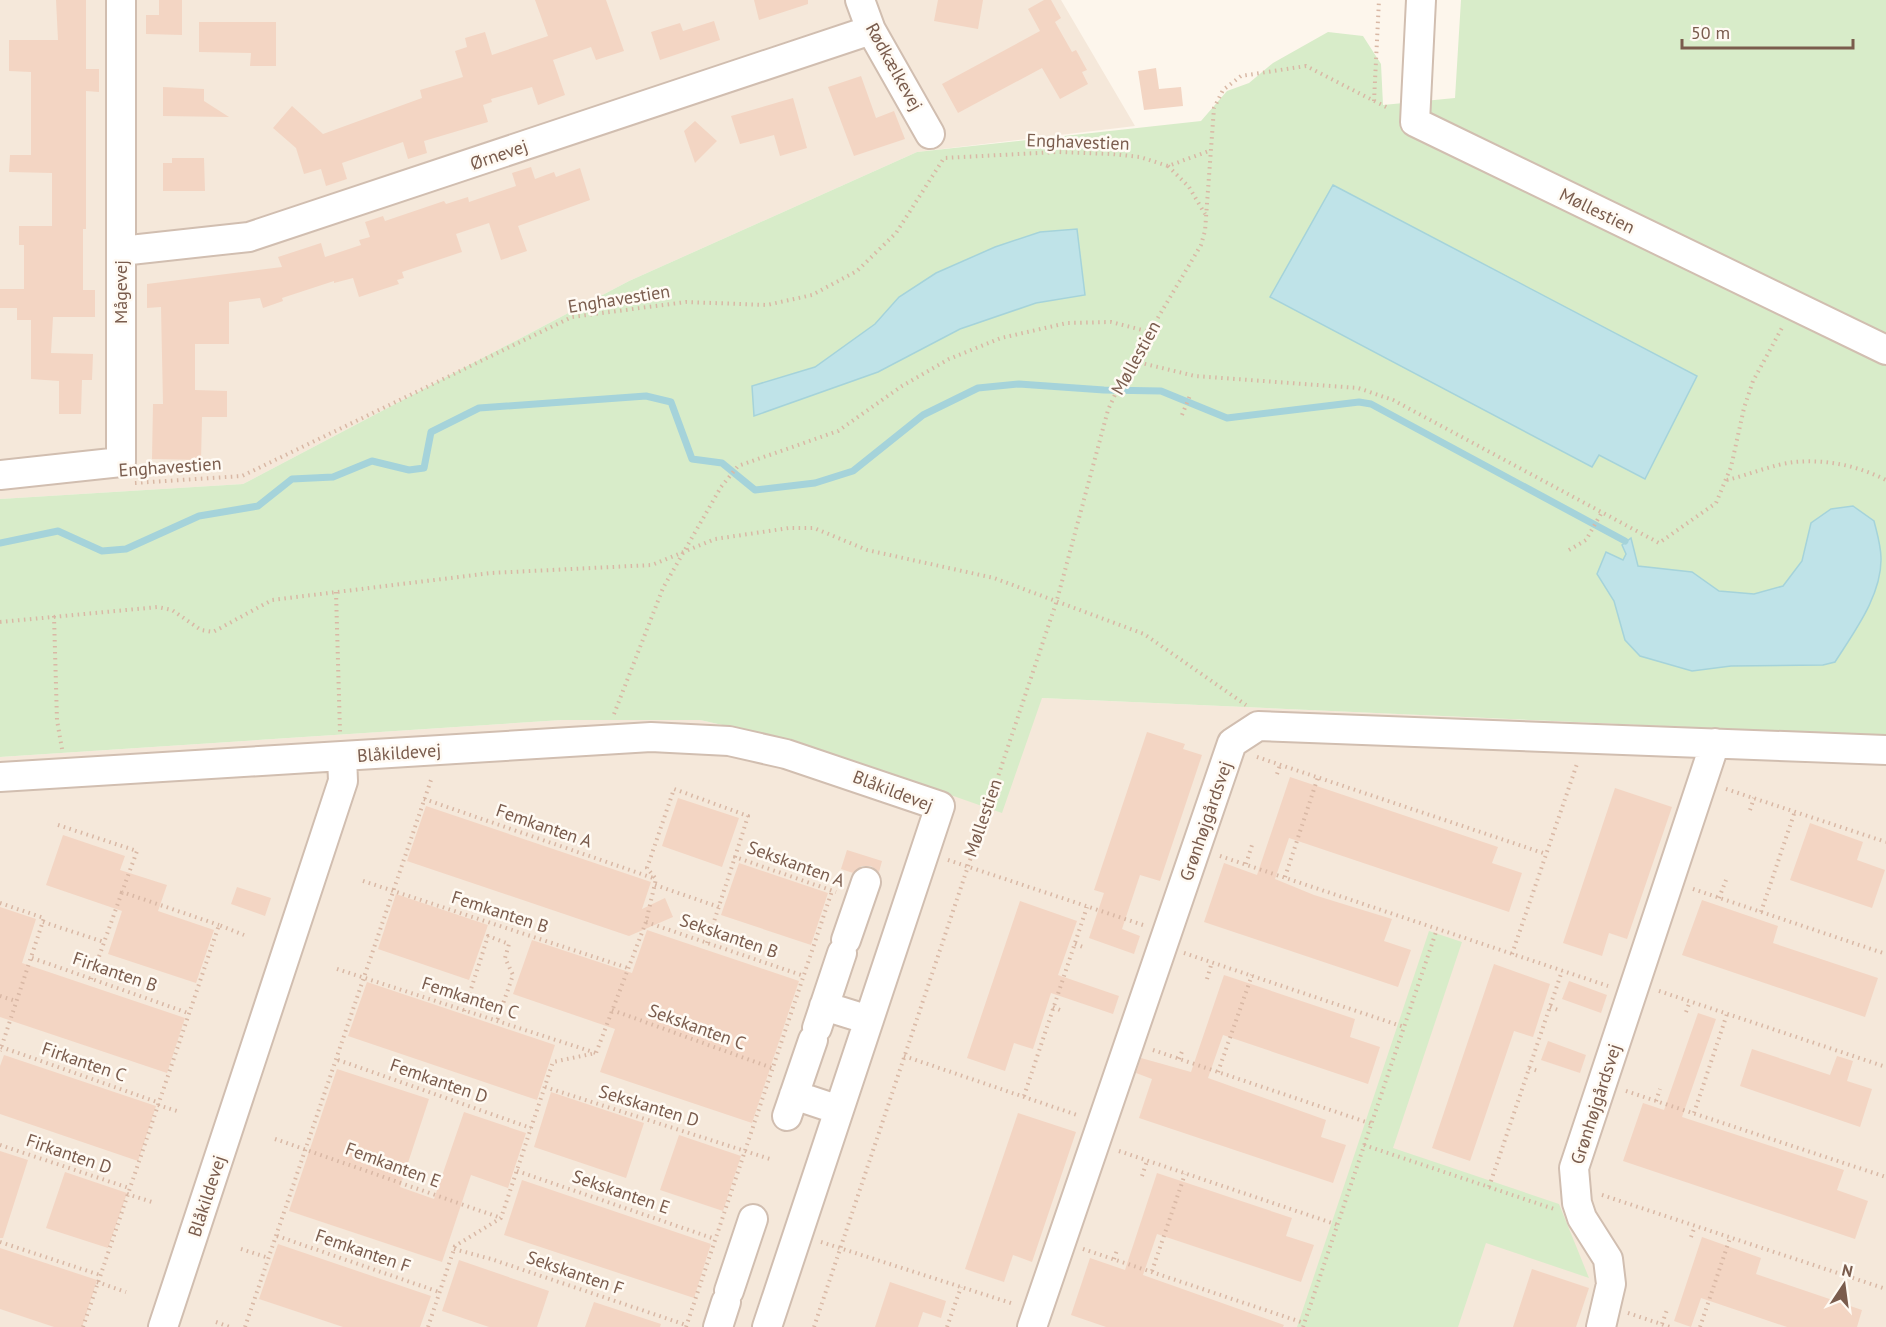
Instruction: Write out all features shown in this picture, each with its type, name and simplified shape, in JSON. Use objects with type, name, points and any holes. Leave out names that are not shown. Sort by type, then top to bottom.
[{"type":"street","name":"Mågevej","points":[[0,475],[121,462],[121,0]]},
{"type":"street","name":"Rødkælkevej","points":[[860,0],[871,30],[930,134]]},
{"type":"street","points":[[1415,122],[1421,0]]},
{"type":"street","name":"Ørnevej","points":[[121,251],[249,237],[871,30]]},
{"type":"street","name":"Møllestien","points":[[1415,122],[1793,307],[1886,350]]},
{"type":"street","points":[[1258,726],[1886,750]]},
{"type":"street","name":"Grønhøjgårdsvej","points":[[1035,1319],[1232,742],[1258,726]]},
{"type":"street","name":"Blåkildevej","points":[[0,777],[651,737],[729,741],[786,754],[940,806],[766,1327]]},
{"type":"street","name":"Grønhøjgårdsvej","points":[[1605,1317],[1611,1284],[1608,1259],[1582,1218],[1574,1186],[1574,1168],[1715,743]]},
{"type":"street","name":"Blåkildevej","points":[[164,1327],[343,781],[342,756]]},
{"type":"street","points":[[839,1110],[791,1106],[854,919],[898,932]]},
{"type":"street","points":[[818,1025],[869,1020]]},
{"type":"street","points":[[728,1297],[753,1219]]},
{"type":"street","points":[[728,1297],[782,1282]]},
{"type":"path","points":[[1374,101],[1379,0]]},
{"type":"path","name":"Møllestien","points":[[814,1327],[1057,600],[1108,410],[1124,375],[1201,245],[1206,216],[1209,151],[1214,108],[1223,90],[1241,76],[1306,66],[1415,122]]},
{"type":"path","points":[[1206,216],[1189,187],[1168,166],[1209,151]]},
{"type":"path","name":"Enghavestien","points":[[132,484],[242,476],[572,317],[686,303],[767,305],[812,295],[857,271],[896,233],[944,158],[1057,152],[1112,154],[1140,158],[1168,166]]},
{"type":"path","points":[[1132,361],[1195,376],[1358,388],[1393,400],[1601,514],[1659,543],[1716,503],[1726,480],[1753,381],[1793,307]]},
{"type":"path","points":[[604,740],[663,588],[721,486],[738,466],[838,431],[902,386],[949,359],[1001,338],[1067,323],[1111,322],[1150,332]]},
{"type":"path","points":[[1182,415],[1191,393]]},
{"type":"path","points":[[1726,480],[1794,462],[1830,463],[1862,468],[1886,480]]},
{"type":"path","points":[[1569,550],[1591,534],[1601,514]]},
{"type":"path","points":[[0,622],[158,607],[172,610],[201,630],[213,632],[272,600],[491,573],[652,565],[715,539],[789,528],[814,528],[867,549],[994,578],[1144,634],[1250,708],[1258,726]]},
{"type":"path","points":[[336,592],[342,756]]},
{"type":"path","points":[[54,616],[57,720],[66,772]]},
{"type":"path","points":[[1512,954],[1585,738]]},
{"type":"path","points":[[1230,748],[1546,854]]},
{"type":"path","points":[[1277,774],[1280,765]]},
{"type":"path","points":[[421,777],[444,776]]},
{"type":"path","points":[[245,1327],[338,1060],[392,890],[432,777]]},
{"type":"path","points":[[1284,877],[1318,777]]},
{"type":"path","points":[[1702,781],[1886,842]]},
{"type":"path","name":"Sekskanten A","points":[[656,879],[647,868],[674,789],[748,816],[735,856],[832,891],[854,919]]},
{"type":"path","points":[[1750,810],[1754,798]]},
{"type":"path","name":"Femkanten A","points":[[424,799],[656,879]]},
{"type":"path","points":[[1761,912],[1795,812]]},
{"type":"path","points":[[58,825],[137,851],[92,979]]},
{"type":"path","points":[[1246,864],[1252,845]]},
{"type":"path","points":[[1197,848],[1562,971],[1690,1001],[1886,1067]]},
{"type":"path","points":[[925,852],[1087,907],[1166,939],[1212,962],[1404,1027]]},
{"type":"path","points":[[707,943],[735,856]]},
{"type":"path","points":[[428,1327],[454,1249],[501,1218],[553,1062],[596,1053],[646,922],[656,879]]},
{"type":"path","points":[[1719,898],[1726,880]]},
{"type":"path","name":"Femkanten B","points":[[363,881],[628,968]]},
{"type":"path","points":[[1669,881],[1886,954]]},
{"type":"path","points":[[655,885],[719,907]]},
{"type":"path","points":[[686,1326],[832,891]]},
{"type":"path","points":[[122,892],[244,935]]},
{"type":"path","points":[[0,903],[44,918],[1,1049]]},
{"type":"path","points":[[1024,1096],[1087,907]]},
{"type":"path","points":[[43,922],[104,942]]},
{"type":"path","name":"Sekskanten B","points":[[646,922],[804,976]]},
{"type":"path","points":[[83,1327],[157,1103],[219,926]]},
{"type":"path","points":[[1062,1241],[1304,1325],[1437,929]]},
{"type":"path","points":[[464,1011],[488,936],[509,944],[505,958],[513,975],[497,1021]]},
{"type":"path","points":[[1075,944],[1086,948]]},
{"type":"path","name":"Firkanten B","points":[[32,958],[188,1013]]},
{"type":"path","points":[[1207,979],[1212,962]]},
{"type":"path","name":"Femkanten C","points":[[337,969],[596,1053]]},
{"type":"path","points":[[1489,1187],[1562,971]]},
{"type":"path","points":[[1218,1072],[1252,975]]},
{"type":"path","points":[[0,996],[16,1002]]},
{"type":"path","points":[[1686,1012],[1690,1001]]},
{"type":"path","points":[[1053,1007],[1062,1011]]},
{"type":"path","points":[[1550,1007],[1561,1011]]},
{"type":"path","name":"Sekskanten C","points":[[612,1010],[772,1068]]},
{"type":"path","points":[[1694,1113],[1727,1014]]},
{"type":"path","points":[[1130,1042],[1372,1124]]},
{"type":"path","name":"Firkanten C","points":[[1,1049],[180,1112]]},
{"type":"path","points":[[1179,1059],[1183,1049]]},
{"type":"path","points":[[904,1056],[1024,1096],[1147,1161],[1338,1225]]},
{"type":"path","name":"Femkanten D","points":[[338,1060],[531,1128]]},
{"type":"path","points":[[1529,1068],[1538,1071]]},
{"type":"path","points":[[1603,1083],[1886,1178]]},
{"type":"path","name":"Sekskanten D","points":[[545,1088],[770,1159]]},
{"type":"path","points":[[1656,1101],[1660,1089]]},
{"type":"path","name":"Femkanten E","points":[[275,1139],[501,1218]]},
{"type":"path","name":"Firkanten D","points":[[0,1145],[129,1188]]},
{"type":"path","points":[[1365,1145],[1582,1218]]},
{"type":"path","points":[[1142,1176],[1147,1161]]},
{"type":"path","name":"Sekskanten E","points":[[517,1171],[715,1239]]},
{"type":"path","points":[[1152,1271],[1185,1174]]},
{"type":"path","points":[[1574,1186],[1886,1289]]},
{"type":"path","points":[[127,1194],[152,1202]]},
{"type":"path","points":[[1691,1237],[1695,1226]]},
{"type":"path","points":[[798,1234],[961,1287],[1035,1319]]},
{"type":"path","name":"Femkanten F","points":[[277,1236],[439,1292]]},
{"type":"path","points":[[1700,1327],[1730,1238]]},
{"type":"path","points":[[0,1242],[100,1275]]},
{"type":"path","points":[[241,1249],[269,1258]]},
{"type":"path","name":"Sekskanten F","points":[[454,1249],[490,1259],[686,1326]]},
{"type":"path","points":[[1114,1259],[1117,1250]]},
{"type":"path","points":[[97,1282],[126,1292]]},
{"type":"path","points":[[947,1327],[961,1287]]},
{"type":"path","points":[[1662,1324],[1668,1307]]},
{"type":"path","points":[[1605,1317],[1670,1327]]},
{"type":"path","points":[[216,1322],[230,1327]]},
{"type":"shaded area","points":[[0,0],[1061,0],[1135,126],[917,152],[629,281],[243,484],[0,499]]},
{"type":"shaded area","points":[[1042,698],[1886,736],[1886,1327],[0,1327],[0,757],[562,720],[700,720],[799,742]]},
{"type":"green space","points":[[1461,0],[1886,0],[1886,736],[1042,698],[1002,813],[799,742],[700,720],[562,720],[0,757],[0,499],[243,484],[629,281],[917,152],[1201,121],[1227,91],[1249,83],[1273,63],[1328,32],[1363,36],[1381,64],[1383,105],[1455,98]]},
{"type":"green space","points":[[1429,931],[1462,942],[1393,1148],[1559,1204],[1589,1278],[1486,1243],[1458,1327],[1297,1327]]},
{"type":"water","points":[[1333,185],[1697,376],[1645,479],[1599,455],[1592,467],[1270,297]]},
{"type":"water","points":[[1077,229],[1085,295],[1036,303],[960,329],[878,372],[754,416],[752,386],[815,367],[875,324],[899,297],[936,273],[995,247],[1040,232]]},
{"type":"water","points":[[1853,506],[1874,521],[1880,549],[1880,572],[1866,613],[1835,662],[1823,665],[1731,666],[1692,671],[1640,656],[1625,640],[1614,601],[1597,574],[1606,552],[1623,560],[1626,554],[1622,545],[1631,538],[1638,566],[1692,572],[1719,591],[1754,594],[1783,586],[1802,561],[1811,523],[1831,509]]},
{"type":"building","points":[[56,0],[86,0],[86,69],[99,69],[99,92],[86,91],[86,229],[83,229],[83,290],[95,290],[95,317],[53,317],[51,353],[93,354],[92,380],[82,380],[81,414],[59,414],[59,381],[31,379],[31,320],[17,320],[17,308],[0,308],[0,289],[24,289],[24,245],[19,245],[19,226],[52,226],[52,173],[9,172],[10,155],[31,155],[31,72],[9,71],[9,40],[58,40]]},
{"type":"building","points":[[159,0],[182,0],[182,35],[146,34],[146,15],[159,15]]},
{"type":"building","points":[[535,0],[606,0],[624,51],[596,60],[591,47],[553,60],[565,95],[538,105],[532,87],[491,99],[492,102],[483,105],[488,122],[424,141],[427,153],[408,159],[403,142],[342,163],[347,179],[326,186],[321,169],[304,174],[296,148],[273,128],[292,106],[323,134],[422,98],[420,90],[463,77],[455,51],[467,47],[465,38],[485,32],[492,55],[548,36]]},
{"type":"building","points":[[754,0],[808,0],[808,4],[759,20]]},
{"type":"building","points":[[938,0],[983,0],[978,29],[934,21]]},
{"type":"building","points":[[1044,0],[1051,0],[1061,18],[1055,22],[1072,52],[1076,50],[1087,70],[1082,72],[1088,84],[1060,99],[1042,68],[958,113],[942,84],[1040,31],[1028,9]]},
{"type":"building","points":[[714,21],[720,40],[660,60],[651,32],[680,23],[683,31]]},
{"type":"building","points":[[199,22],[276,22],[276,66],[250,66],[251,53],[199,52]]},
{"type":"building","points":[[1156,68],[1159,89],[1181,87],[1183,106],[1144,110],[1138,71]]},
{"type":"building","points":[[861,76],[876,118],[894,111],[905,139],[854,156],[828,87]]},
{"type":"building","points":[[163,87],[204,89],[204,101],[229,117],[163,116]]},
{"type":"building","points":[[793,98],[807,148],[780,156],[774,135],[740,144],[731,116]]},
{"type":"building","points":[[695,121],[717,141],[695,163],[684,131]]},
{"type":"building","points":[[172,158],[204,158],[205,191],[163,191],[163,163],[172,163]]},
{"type":"building","points":[[531,167],[535,179],[554,172],[556,177],[580,168],[590,200],[518,226],[527,251],[501,260],[489,223],[456,234],[462,252],[402,272],[404,278],[397,280],[399,284],[359,297],[353,278],[334,283],[334,281],[282,298],[283,301],[263,308],[260,298],[229,302],[229,344],[195,344],[195,390],[227,391],[227,417],[202,417],[201,460],[152,459],[153,404],[163,404],[161,307],[147,308],[147,284],[282,267],[278,257],[321,243],[325,257],[361,245],[359,240],[370,237],[365,222],[383,216],[385,221],[444,201],[446,204],[468,197],[469,202],[516,186],[512,173]]},
{"type":"building","points":[[1147,732],[1185,744],[1183,749],[1202,755],[1160,881],[1140,875],[1122,929],[1140,936],[1134,954],[1089,938],[1104,893],[1094,890]]},
{"type":"building","points":[[1290,777],[1498,847],[1492,863],[1522,873],[1509,912],[1289,838],[1275,879],[1314,895],[1392,919],[1384,941],[1411,950],[1398,987],[1204,922],[1224,863],[1257,875]]},
{"type":"building","points":[[1615,788],[1672,807],[1627,939],[1609,933],[1602,956],[1563,943]]},
{"type":"building","points":[[678,798],[739,818],[722,867],[662,846]]},
{"type":"building","points":[[426,806],[651,882],[642,909],[665,898],[673,917],[629,936],[407,861]]},
{"type":"building","points":[[1810,823],[1863,842],[1857,860],[1885,870],[1872,908],[1790,880]]},
{"type":"building","points":[[63,835],[125,856],[120,870],[167,885],[158,911],[214,930],[196,983],[108,954],[122,911],[46,885]]},
{"type":"building","points":[[847,850],[882,861],[879,872],[871,866],[862,866],[853,873],[841,869]]},
{"type":"building","points":[[739,863],[828,893],[811,945],[721,915]]},
{"type":"building","points":[[237,887],[271,898],[265,916],[231,904]]},
{"type":"building","points":[[396,894],[488,925],[469,980],[378,949]]},
{"type":"building","points":[[1702,900],[1778,926],[1773,943],[1878,978],[1865,1017],[1682,955]]},
{"type":"building","points":[[1020,901],[1077,921],[1058,975],[1119,996],[1113,1014],[1051,993],[1033,1049],[1014,1043],[1005,1071],[967,1058]]},
{"type":"building","points":[[0,907],[36,919],[22,963],[185,1018],[167,1073],[0,1017]]},
{"type":"building","points":[[647,930],[799,981],[752,1123],[600,1072],[615,1029],[513,994],[532,940],[632,973]]},
{"type":"building","points":[[1494,964],[1550,984],[1533,1037],[1514,1031],[1470,1161],[1432,1148]]},
{"type":"building","points":[[1224,975],[1355,1019],[1350,1037],[1380,1047],[1368,1084],[1223,1035],[1208,1078],[1326,1120],[1321,1137],[1346,1145],[1333,1183],[1139,1118],[1152,1079],[1136,1073],[1141,1058],[1191,1072]]},
{"type":"building","points":[[1569,981],[1607,995],[1601,1013],[1562,999]]},
{"type":"building","points":[[367,982],[555,1045],[537,1100],[348,1036]]},
{"type":"building","points":[[1698,1013],[1716,1019],[1682,1117],[1844,1170],[1837,1190],[1868,1201],[1855,1239],[1623,1161],[1643,1103],[1664,1110]]},
{"type":"building","points":[[1548,1041],[1586,1055],[1580,1073],[1541,1060]]},
{"type":"building","points":[[1752,1049],[1830,1075],[1837,1056],[1853,1061],[1847,1081],[1872,1089],[1860,1127],[1740,1086]]},
{"type":"building","points":[[4,1055],[156,1106],[138,1161],[0,1114],[0,1066]]},
{"type":"building","points":[[337,1069],[429,1099],[400,1187],[434,1199],[464,1112],[526,1133],[508,1188],[471,1175],[442,1262],[289,1211]]},
{"type":"building","points":[[551,1092],[644,1123],[626,1178],[534,1147]]},
{"type":"building","points":[[1018,1113],[1076,1132],[1032,1262],[1013,1255],[1004,1282],[965,1269]]},
{"type":"building","points":[[679,1135],[741,1156],[723,1211],[660,1190]]},
{"type":"building","points":[[0,1151],[28,1160],[3,1238],[0,1238]]},
{"type":"building","points":[[65,1172],[127,1193],[108,1248],[46,1228]]},
{"type":"building","points":[[1157,1173],[1292,1218],[1286,1236],[1314,1245],[1301,1282],[1157,1234],[1143,1275],[1284,1325],[1283,1327],[1106,1327],[1071,1315],[1090,1258],[1125,1270]]},
{"type":"building","points":[[522,1180],[711,1244],[694,1298],[504,1235]]},
{"type":"building","points":[[1702,1237],[1761,1258],[1756,1274],[1862,1310],[1857,1327],[1787,1327],[1701,1298],[1691,1327],[1674,1321]]},
{"type":"building","points":[[278,1244],[431,1296],[420,1327],[343,1327],[259,1299]]},
{"type":"building","points":[[0,1248],[97,1280],[82,1327],[54,1327],[0,1309]]},
{"type":"building","points":[[459,1260],[549,1291],[537,1327],[489,1327],[442,1311]]},
{"type":"building","points":[[1532,1269],[1589,1288],[1576,1327],[1513,1327]]},
{"type":"building","points":[[890,1282],[946,1301],[941,1318],[923,1312],[918,1327],[875,1327]]},
{"type":"building","points":[[594,1302],[661,1324],[660,1327],[585,1327]]},
{"type":"waterway","points":[[0,543],[58,531],[102,551],[126,549],[199,516],[258,506],[292,479],[333,477],[372,461],[409,470],[424,468],[431,432],[479,408],[646,396],[671,402],[692,459],[722,463],[755,490],[815,483],[853,471],[923,415],[978,388],[1019,384],[1104,390],[1161,391],[1227,418],[1359,402],[1371,404],[1625,541]]}]
